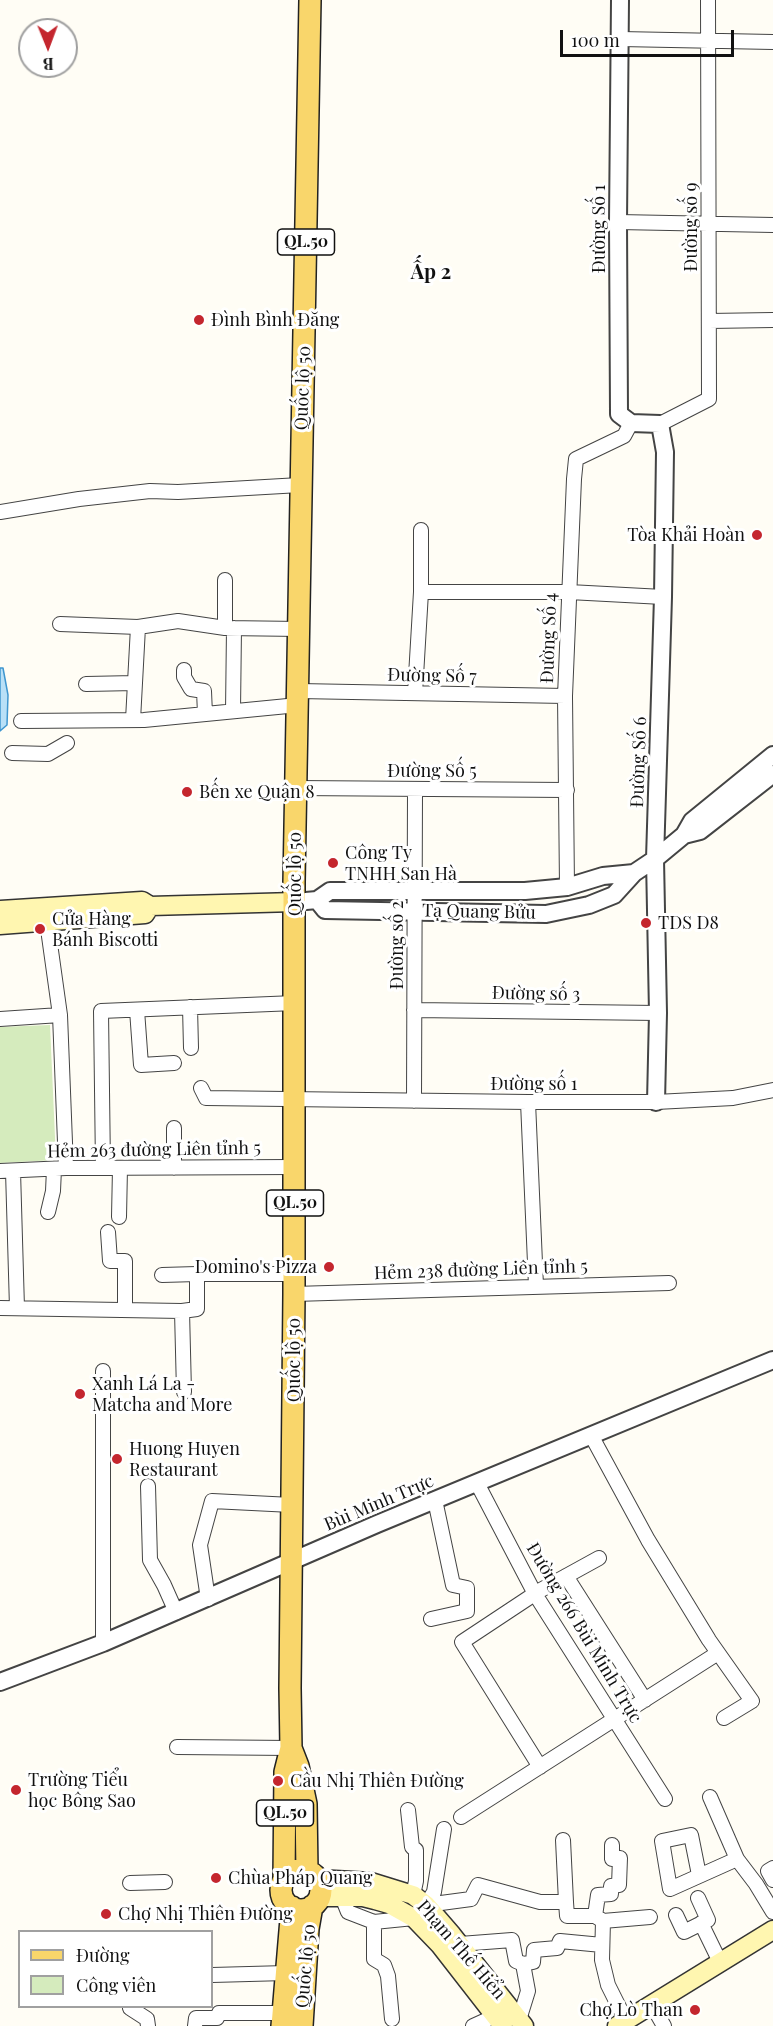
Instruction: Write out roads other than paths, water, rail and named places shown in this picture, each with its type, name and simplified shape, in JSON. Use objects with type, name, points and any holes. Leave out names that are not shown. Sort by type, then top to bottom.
[{"type":"main road","name":"Quốc lộ 50","points":[[307,1895],[282,1895],[281,1885],[284,1879],[285,1772],[291,1748],[296,788],[310,0]]},
{"type":"main road","name":"Tạ Quang Bửu","points":[[0,910],[142,901],[150,906],[295,902]]},
{"type":"main road","name":"Tạ Quang Bửu","points":[[0,925],[145,914],[150,906]]},
{"type":"main road","name":"Quốc lộ 50","points":[[291,1748],[298,1766],[306,1804],[308,1929],[302,2026]]},
{"type":"main road","points":[[284,1879],[294,1871],[307,1895]]},
{"type":"main road","name":"Phạm Thế Hiển","points":[[307,1895],[371,1882],[418,1906],[451,1941],[510,2022]]},
{"type":"main road","name":"Quốc lộ 50","points":[[283,2020],[286,1973],[307,1895]]},
{"type":"main road","name":"Phạm Thế Hiển","points":[[307,1895],[418,1906]]},
{"type":"main road","points":[[620,2024],[773,1930]]},
{"type":"main road","name":"Phạm Thế Hiển","points":[[451,1941],[510,2022]]},
{"type":"street","name":"Đường Số 1","points":[[620,0],[619,414],[631,423]]},
{"type":"street","name":"Đường số 9","points":[[660,424],[709,399],[708,0]]},
{"type":"street","points":[[620,39],[773,42]]},
{"type":"street","points":[[618,222],[773,225]]},
{"type":"street","points":[[709,321],[773,320]]},
{"type":"street","points":[[631,423],[660,424]]},
{"type":"street","name":"Đường Số 4","points":[[567,887],[565,696],[576,459],[624,436],[631,423]]},
{"type":"street","name":"Đường Số 6","points":[[656,1102],[658,1013],[656,859],[665,452],[660,424]]},
{"type":"street","points":[[0,512],[150,490],[178,492],[300,485]]},
{"type":"street","points":[[415,693],[421,592],[421,530]]},
{"type":"street","points":[[225,580],[230,628],[233,711]]},
{"type":"street","points":[[421,592],[569,592],[663,597]]},
{"type":"street","points":[[60,624],[138,627],[178,621],[230,628],[300,628]]},
{"type":"street","points":[[133,720],[138,627]]},
{"type":"street","points":[[184,669],[184,677],[191,689],[204,691],[205,714]]},
{"type":"street","points":[[86,684],[135,683]]},
{"type":"street","name":"Đường Số 7","points":[[21,721],[133,720],[233,711],[299,698],[415,693],[565,696]]},
{"type":"street","points":[[12,753],[48,754],[67,743]]},
{"type":"street","name":"Tạ Quang Bửu","points":[[317,900],[325,910],[546,914],[589,905],[614,895],[634,873],[656,859],[684,835],[692,821],[773,755]]},
{"type":"street","name":"Tạ Quang Bửu","points":[[684,835],[700,831],[773,774]]},
{"type":"street","name":"Đường Số 5","points":[[296,788],[567,790]]},
{"type":"street","name":"Đường số 2","points":[[414,1101],[415,789]]},
{"type":"street","name":"Tạ Quang Bửu","points":[[295,902],[317,900],[330,891],[525,891],[567,887],[603,876],[634,873]]},
{"type":"street","points":[[47,922],[60,1015],[60,1169],[48,1212]]},
{"type":"street","points":[[103,1168],[101,1011],[295,1003]]},
{"type":"street","points":[[190,1007],[191,1048]]},
{"type":"street","points":[[137,1010],[141,1065],[174,1063]]},
{"type":"street","name":"Đường số 3","points":[[414,1010],[658,1013]]},
{"type":"street","points":[[0,1019],[60,1015]]},
{"type":"street","name":"Đường số 1","points":[[201,1088],[206,1098],[528,1102],[656,1102],[733,1098],[773,1090]]},
{"type":"street","points":[[528,1102],[536,1286]]},
{"type":"street","points":[[174,1128],[174,1168]]},
{"type":"street","name":"Hẻm 263 đường Liên tỉnh 5","points":[[7,1171],[295,1167]]},
{"type":"street","points":[[119,1217],[120,1168]]},
{"type":"street","points":[[7,1171],[17,1308]]},
{"type":"street","points":[[108,1232],[110,1261],[125,1261],[125,1310]]},
{"type":"street","name":"Hẻm 238 đường Liên tỉnh 5","points":[[162,1275],[197,1275],[294,1284],[536,1286],[669,1283]]},
{"type":"street","points":[[0,1308],[182,1311],[197,1309],[197,1275]]},
{"type":"street","points":[[182,1311],[184,1392]]},
{"type":"street","name":"Bùi Minh Trực","points":[[0,1682],[103,1643],[435,1500],[773,1360]]},
{"type":"street","points":[[103,1371],[103,1643]]},
{"type":"street","points":[[591,1435],[648,1540],[718,1653],[752,1701],[724,1718]]},
{"type":"street","name":"Đường 266 Bùi Minh Trực","points":[[477,1483],[535,1594],[665,1799]]},
{"type":"street","points":[[148,1486],[150,1560],[176,1612]]},
{"type":"street","points":[[431,1619],[467,1611],[467,1588],[453,1585],[435,1500]]},
{"type":"street","points":[[208,1599],[200,1545],[212,1501],[292,1505]]},
{"type":"street","points":[[540,1767],[462,1642],[535,1594],[599,1558]]},
{"type":"street","name":"Đường 266 Bùi Minh Trực","points":[[566,1576],[645,1700]]},
{"type":"street","points":[[461,1816],[718,1653]]},
{"type":"street","points":[[177,1747],[291,1748]]},
{"type":"street","points":[[710,1797],[737,1859],[773,1912]]},
{"type":"street","points":[[408,1810],[412,1847],[416,1850],[418,1906]]},
{"type":"street","points":[[418,1906],[434,1892],[444,1829]]},
{"type":"street","points":[[699,1875],[691,1835],[662,1841],[670,1889],[737,1859]]},
{"type":"street","points":[[563,1840],[567,1916],[650,1917]]},
{"type":"street","points":[[612,1845],[612,1859],[620,1858],[619,1885],[611,1886],[611,1894],[598,1895],[599,1918],[602,1960],[620,2024]]},
{"type":"street","points":[[773,1868],[768,1871],[773,1880]]},
{"type":"street","points":[[130,1883],[165,1882]]},
{"type":"street","points":[[342,1897],[348,1912],[374,1922],[418,1906],[471,1899],[478,1885],[540,1902],[566,1902]]},
{"type":"street","points":[[676,1915],[684,1932],[708,1920],[698,1898]]},
{"type":"street","points":[[374,1922],[374,1959],[384,1965],[388,1976],[392,2019]]},
{"type":"street","points":[[701,1923],[720,1962]]},
{"type":"street","points":[[451,1941],[512,1940],[516,1961],[523,1964],[533,1962],[534,1950],[557,1948],[560,1941],[602,1944]]},
{"type":"street","points":[[473,2026],[510,2022],[528,1991],[523,1964]]},
{"type":"street","points":[[213,1975],[286,1973]]},
{"type":"street","points":[[652,2004],[664,2026]]},
{"type":"street","points":[[130,2008],[147,2019],[148,2026]]},
{"type":"street","points":[[195,2026],[196,2018],[217,2018],[219,2013],[283,2020]]},
{"type":"water","points":[[0,668],[3,668],[8,695],[7,725],[0,731]]},
{"type":"place","name":"Đình Bình Đăng","points":[[199,320]]},
{"type":"place","name":"Tòa Khải Hoàn","points":[[757,535]]},
{"type":"place","name":"Bến xe Quận 8","points":[[187,792]]},
{"type":"place","name":"Công Ty TNHH San Hà","points":[[333,863]]},
{"type":"place","name":"TDS D8","points":[[646,923]]},
{"type":"place","name":"Cửa Hàng Bánh Biscotti","points":[[40,929]]},
{"type":"place","name":"Domino's Pizza","points":[[329,1267]]},
{"type":"place","name":"Xanh Lá La - Matcha and More","points":[[80,1394]]},
{"type":"place","name":"Huong Huyen Restaurant","points":[[117,1459]]},
{"type":"place","name":"Cầu Nhị Thiên Đường","points":[[278,1781]]},
{"type":"place","name":"Trường Tiểu học Bông Sao","points":[[16,1790]]},
{"type":"place","name":"Chùa Pháp Quang","points":[[216,1878]]},
{"type":"place","name":"Chợ Nhị Thiên Đường","points":[[106,1914]]},
{"type":"place","name":"Chợ Lò Than","points":[[695,2010]]},
{"type":"district","name":"Ấp 2","points":[[431,273]]}]
